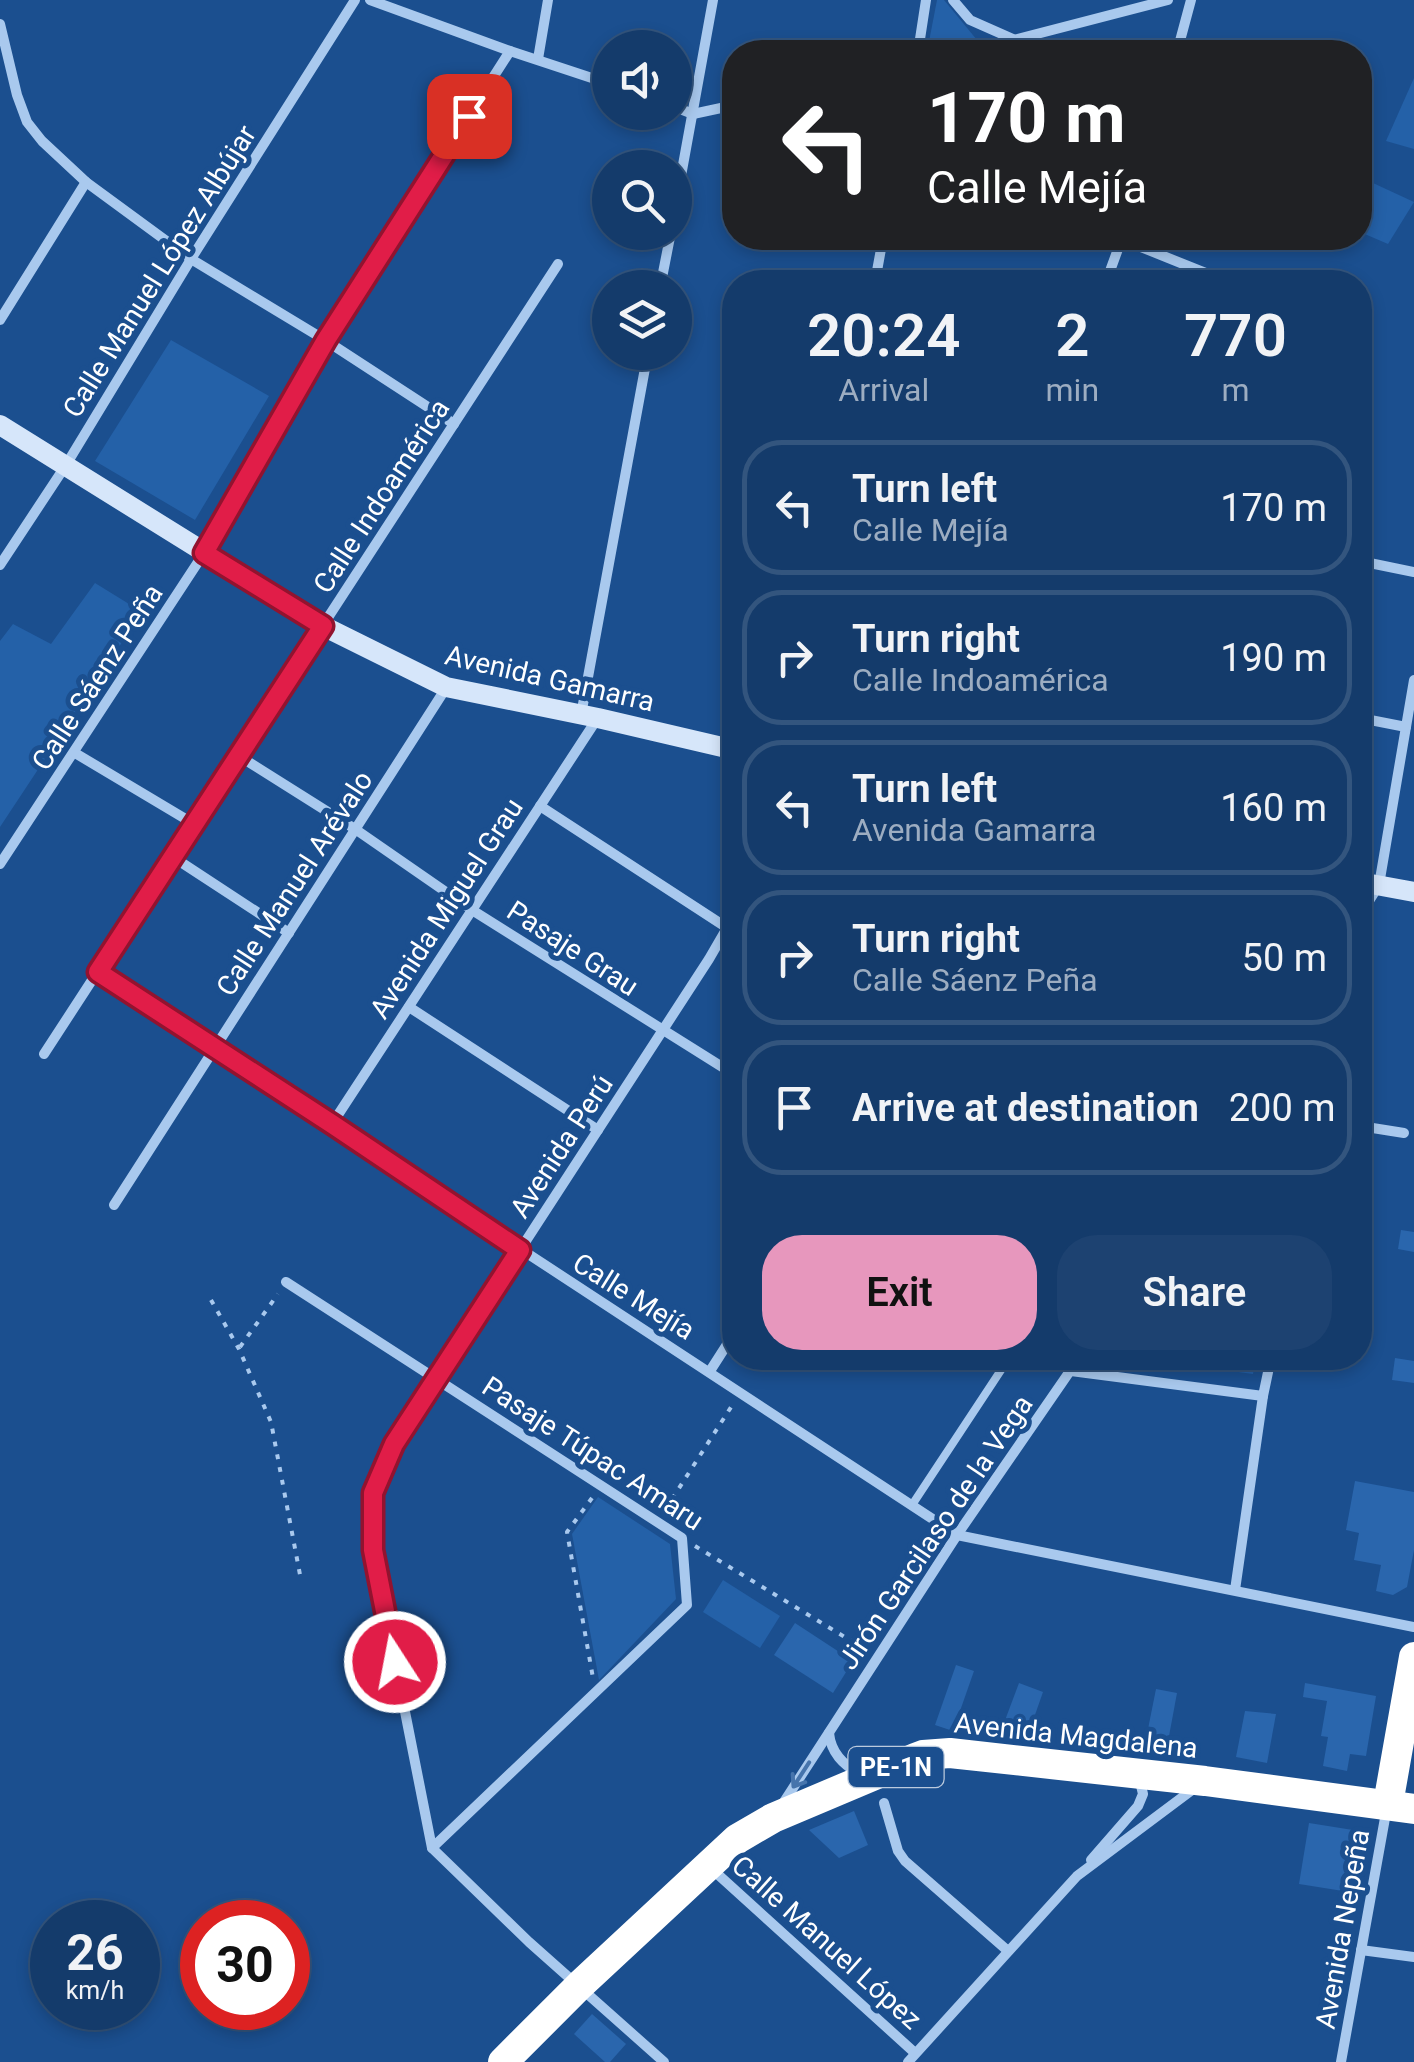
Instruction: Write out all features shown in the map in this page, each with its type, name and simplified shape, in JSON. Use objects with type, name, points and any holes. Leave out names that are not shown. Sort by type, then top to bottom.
[{"type":"highway","points":[[1401,1807],[1414,1656]]},
{"type":"highway","name":"Avenida Magdalena","points":[[504,2062],[737,1839],[774,1818],[876,1791],[922,1755],[950,1753],[1401,1807]]},
{"type":"street","name":"Calle Manuel López Albújar","points":[[0,565],[355,0]]},
{"type":"street","points":[[370,0],[592,78]]},
{"type":"street","points":[[409,14],[412,0]]},
{"type":"street","points":[[538,59],[548,0]]},
{"type":"street","points":[[713,0],[692,114],[722,108]]},
{"type":"street","points":[[920,40],[926,0]]},
{"type":"street","points":[[953,0],[970,20],[1014,39]]},
{"type":"street","points":[[1010,40],[1168,0]]},
{"type":"street","points":[[1180,40],[1191,0]]},
{"type":"street","points":[[0,24],[16,95],[28,122],[42,141],[86,182],[191,259],[326,340],[454,424]]},
{"type":"street","name":"Calle Sáenz Peña","points":[[0,864],[204,553],[326,340],[510,51]]},
{"type":"street","points":[[0,320],[86,182]]},
{"type":"street","points":[[1151,250],[1199,270]]},
{"type":"street","name":"Calle Indoamérica","points":[[44,1054],[558,264]]},
{"type":"street","name":"Avenida Miguel Grau","points":[[332,1124],[540,806],[590,716],[645,370]]},
{"type":"street","name":"Avenida Gamarra","points":[[0,424],[323,626],[446,687],[722,747]]},
{"type":"street","points":[[1372,564],[1414,572]]},
{"type":"street","points":[[1372,870],[1414,680]]},
{"type":"street","name":"Calle Manuel Arévalo","points":[[114,1205],[446,687]]},
{"type":"street","points":[[1372,720],[1406,727]]},
{"type":"street","points":[[75,752],[194,824]]},
{"type":"street","name":"Pasaje Grau","points":[[239,756],[722,1068]]},
{"type":"street","points":[[540,806],[722,925]]},
{"type":"street","points":[[173,858],[289,933]]},
{"type":"street","points":[[1372,884],[1414,892]]},
{"type":"street","name":"Avenida Perú","points":[[432,1848],[373,1550],[373,1493],[394,1444],[722,944]]},
{"type":"street","name":"Calle Mejía","points":[[98,972],[958,1534],[1414,1627]]},
{"type":"street","points":[[409,1007],[598,1130]]},
{"type":"street","points":[[1372,1128],[1404,1133]]},
{"type":"street","name":"Pasaje Túpac Amaru","points":[[286,1282],[682,1538]]},
{"type":"street","points":[[710,1370],[722,1352]]},
{"type":"street","points":[[1234,1590],[1268,1370]]},
{"type":"street","points":[[1070,1371],[1263,1396]]},
{"type":"street","name":"Jirón Garcilaso de la Vega","points":[[774,1818],[958,1534],[1070,1371]]},
{"type":"street","points":[[664,2062],[529,1942],[432,1848],[687,1605],[682,1538]]},
{"type":"street","points":[[829,1732],[838,1758],[876,1791],[904,1861],[1008,1952]]},
{"type":"street","points":[[912,2057],[1138,1806],[1144,1794],[1138,1775]]},
{"type":"street","points":[[1078,1876],[1206,1781]]},
{"type":"street","name":"Avenida Nepeña","points":[[1341,2062],[1361,1950],[1401,1807]]},
{"type":"street","name":"Calle Manuel López","points":[[708,1866],[912,2057]]},
{"type":"street","points":[[1361,1950],[1414,1958]]},
{"type":"lane","points":[[912,1504],[1002,1370]]},
{"type":"path","points":[[240,1349],[286,1282]]},
{"type":"path","points":[[211,1300],[240,1349],[270,1422],[302,1580]]},
{"type":"path","points":[[657,1522],[742,1392]]},
{"type":"path","points":[[595,1692],[568,1532],[601,1486]]},
{"type":"path","name":"Pasaje Túpac Amaru","points":[[682,1538],[878,1657]]},
{"type":"shaded area","points":[[937,0],[944,0],[977,40],[929,40]]},
{"type":"shaded area","points":[[1414,78],[1414,149],[1386,141]]},
{"type":"shaded area","points":[[1372,185],[1414,202],[1388,244],[1372,237]]},
{"type":"shaded area","points":[[171,340],[269,396],[195,520],[95,461]]},
{"type":"shaded area","points":[[95,583],[142,612],[0,827],[0,641],[13,624],[51,644]]},
{"type":"shaded area","points":[[598,1497],[670,1544],[676,1599],[599,1680],[572,1534]]},
{"type":"shaded area","points":[[723,1580],[780,1616],[760,1648],[703,1612]]},
{"type":"building","points":[[1401,1230],[1414,1232],[1414,1252],[1398,1249]]},
{"type":"building","points":[[1395,1358],[1414,1361],[1414,1383],[1392,1380]]},
{"type":"building","points":[[1355,1481],[1414,1492],[1414,1550],[1407,1587],[1393,1595],[1376,1591],[1381,1565],[1354,1560],[1359,1533],[1346,1530]]},
{"type":"building","points":[[795,1623],[853,1661],[833,1693],[774,1655]]},
{"type":"building","points":[[956,1665],[974,1671],[953,1731],[935,1725]]},
{"type":"building","points":[[1019,1683],[1043,1692],[1029,1732],[1001,1731]]},
{"type":"building","points":[[1305,1683],[1376,1696],[1366,1756],[1350,1754],[1347,1771],[1323,1766],[1328,1737],[1321,1736],[1327,1701],[1303,1697]]},
{"type":"building","points":[[1156,1689],[1177,1693],[1167,1747],[1145,1744]]},
{"type":"building","points":[[1245,1711],[1276,1714],[1267,1763],[1236,1757]]},
{"type":"building","points":[[854,1811],[868,1845],[839,1858],[809,1830]]},
{"type":"building","points":[[1309,1823],[1353,1830],[1343,1891],[1299,1884]]},
{"type":"building","points":[[592,2014],[626,2044],[610,2062],[605,2062],[574,2034]]},
{"type":"route","points":[[395,1662],[373,1550],[373,1493],[394,1444],[520,1250],[98,972],[323,626],[204,553],[326,340],[469,116]]}]
